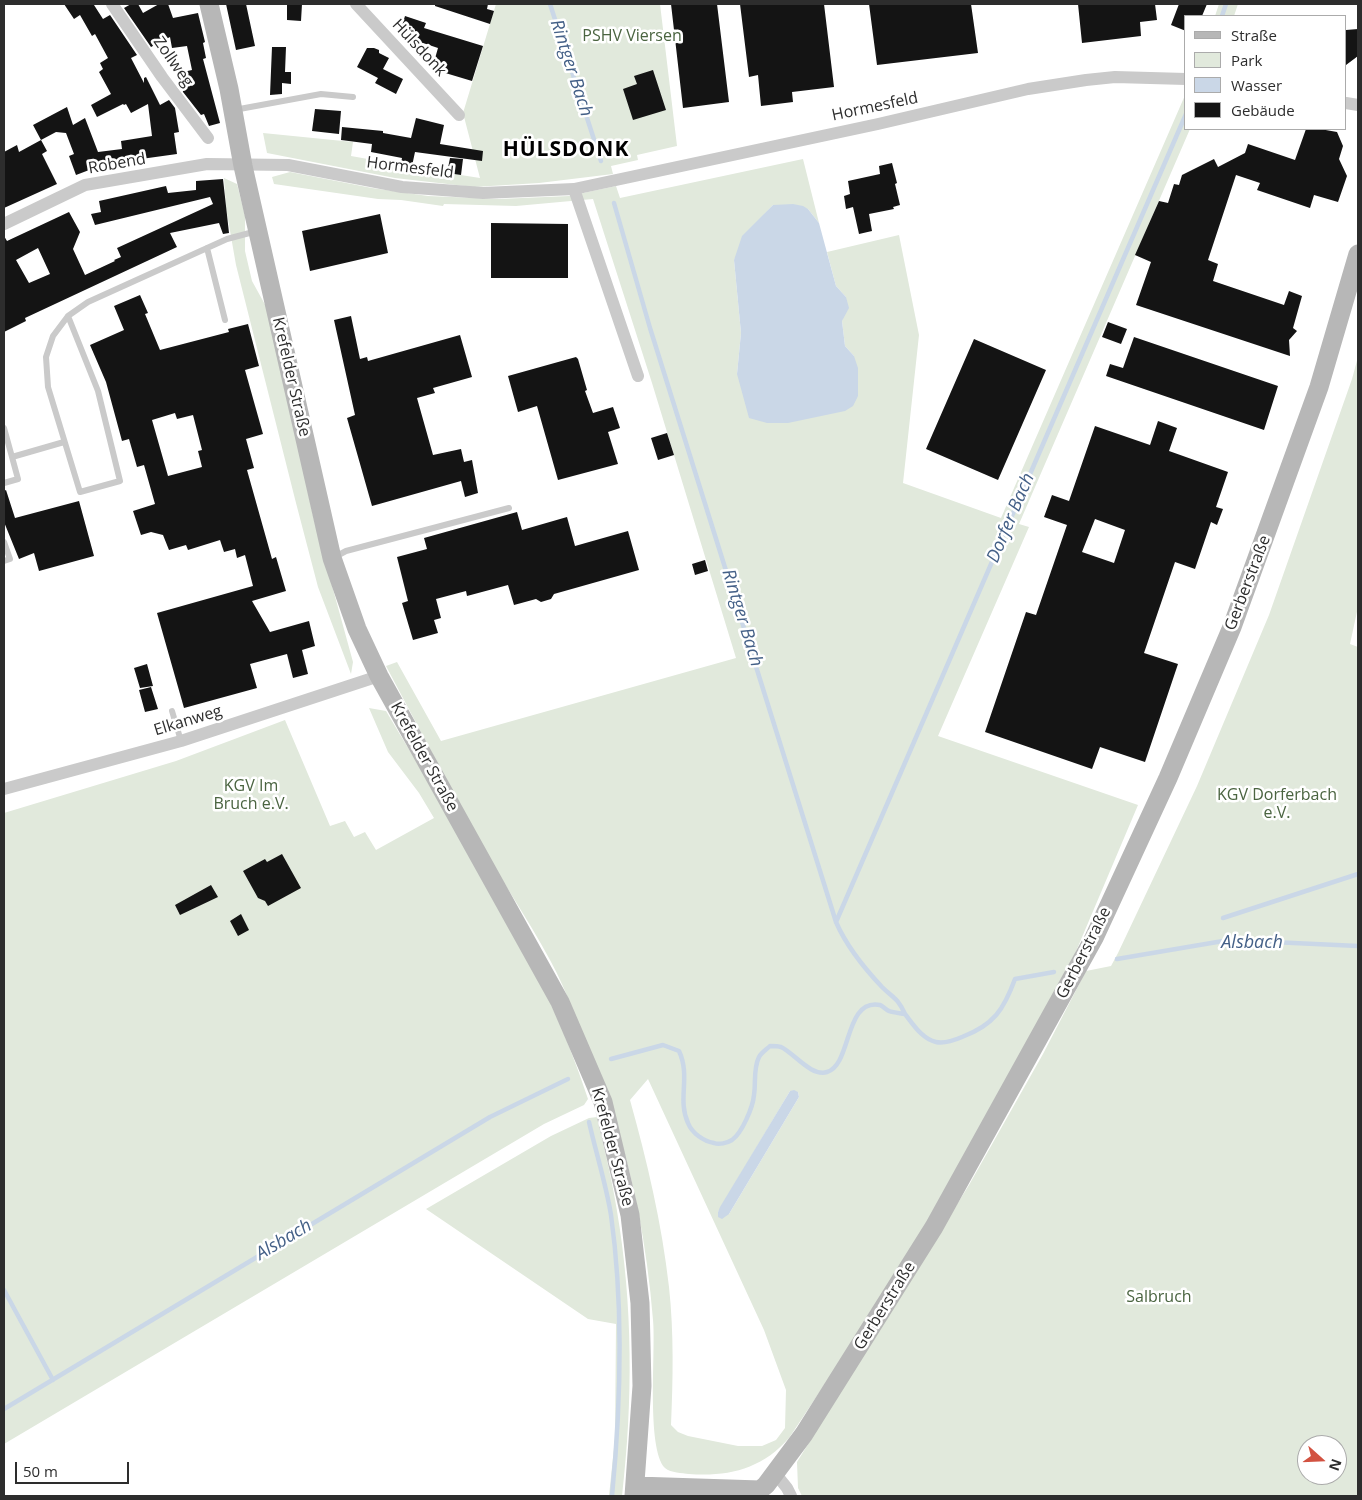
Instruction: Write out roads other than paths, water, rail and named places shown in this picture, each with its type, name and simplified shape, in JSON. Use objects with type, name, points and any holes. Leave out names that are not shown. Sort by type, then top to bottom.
[{"type":"main road","name":"Krefelder Straße","points":[[209,4],[332,558],[357,629],[379,676],[560,1002],[603,1102],[630,1215],[640,1303],[642,1386],[635,1491]]},
{"type":"main road","name":"Gerberstraße","points":[[635,1491],[753,1493],[766,1485],[813,1420],[934,1227],[1094,938],[1168,778],[1232,627],[1316,394],[1358,254]]},
{"type":"street","name":"Zollweg","points":[[112,4],[162,77],[208,138]]},
{"type":"street","name":"Hülsdonk","points":[[356,4],[459,115]]},
{"type":"street","name":"Hormesfeld","points":[[244,166],[288,165],[402,186],[483,193],[579,188],[878,124],[1028,89],[1086,80],[1115,78],[1184,79]]},
{"type":"street","name":"Robend","points":[[4,224],[85,185],[206,164],[244,166]]},
{"type":"street","points":[[579,188],[638,376]]},
{"type":"street","name":"Elkanweg","points":[[4,789],[181,741],[379,676]]},
{"type":"street","points":[[775,1473],[791,1496]]},
{"type":"lane","points":[[233,110],[321,94],[354,97]]},
{"type":"lane","points":[[68,316],[98,391],[120,481],[80,492],[48,387],[46,357],[53,336],[68,316],[88,302],[227,239],[258,231]]},
{"type":"lane","points":[[207,248],[225,320]]},
{"type":"lane","points":[[4,428],[18,479],[4,483]]},
{"type":"lane","points":[[12,456],[64,442]]},
{"type":"lane","points":[[332,558],[346,551],[509,508]]},
{"type":"lane","points":[[4,542],[10,559],[4,561]]},
{"type":"lane","points":[[172,711],[181,741]]},
{"type":"water","points":[[793,204],[808,209],[819,223],[836,286],[846,297],[849,308],[842,321],[845,346],[854,356],[858,368],[858,396],[853,406],[845,411],[788,423],[767,423],[749,418],[737,374],[741,333],[734,260],[742,236],[773,205]]},
{"type":"water","points":[[790,1091],[798,1092],[799,1097],[729,1214],[722,1219],[718,1217],[720,1207]]},
{"type":"waterway","name":"Rintger Bach","points":[[550,4],[601,161]]},
{"type":"waterway","name":"Dorfer Bach","points":[[1222,15],[1226,4]]},
{"type":"waterway","name":"Dorfer Bach","points":[[836,922],[1184,119]]},
{"type":"waterway","name":"Rintger Bach","points":[[614,203],[650,328],[836,922],[856,956],[882,987],[898,1001],[905,1014]]},
{"type":"waterway","points":[[1223,918],[1358,874]]},
{"type":"waterway","name":"Alsbach","points":[[1117,959],[1229,940],[1358,946]]},
{"type":"waterway","name":"Alsbach","points":[[611,1059],[663,1045],[679,1051],[684,1070],[684,1105],[688,1123],[692,1130],[702,1138],[716,1144],[723,1143],[732,1140],[740,1132],[753,1100],[757,1062],[761,1054],[770,1046],[781,1047],[815,1071],[827,1072],[835,1067],[841,1058],[854,1021],[860,1012],[868,1006],[880,1005],[889,1011],[905,1014],[926,1038],[939,1042],[949,1041],[973,1032],[990,1021],[1007,999],[1015,979],[1054,972]]},
{"type":"waterway","name":"Alsbach","points":[[4,1409],[490,1117],[568,1079]]},
{"type":"waterway","points":[[589,1122],[611,1215],[618,1285],[620,1356],[612,1496]]},
{"type":"waterway","points":[[4,1290],[53,1380]]},
{"type":"district","name":"HÜLSDONK","points":[[566,150]]},
{"type":"park label","name":"PSHV Viersen","points":[[632,36]]},
{"type":"park label","name":"KGV Im Bruch e.V.","points":[[251,795]]},
{"type":"park label","name":"KGV Dorferbach e.V.","points":[[1277,804]]},
{"type":"park label","name":"Salbruch","points":[[1159,1297]]}]
